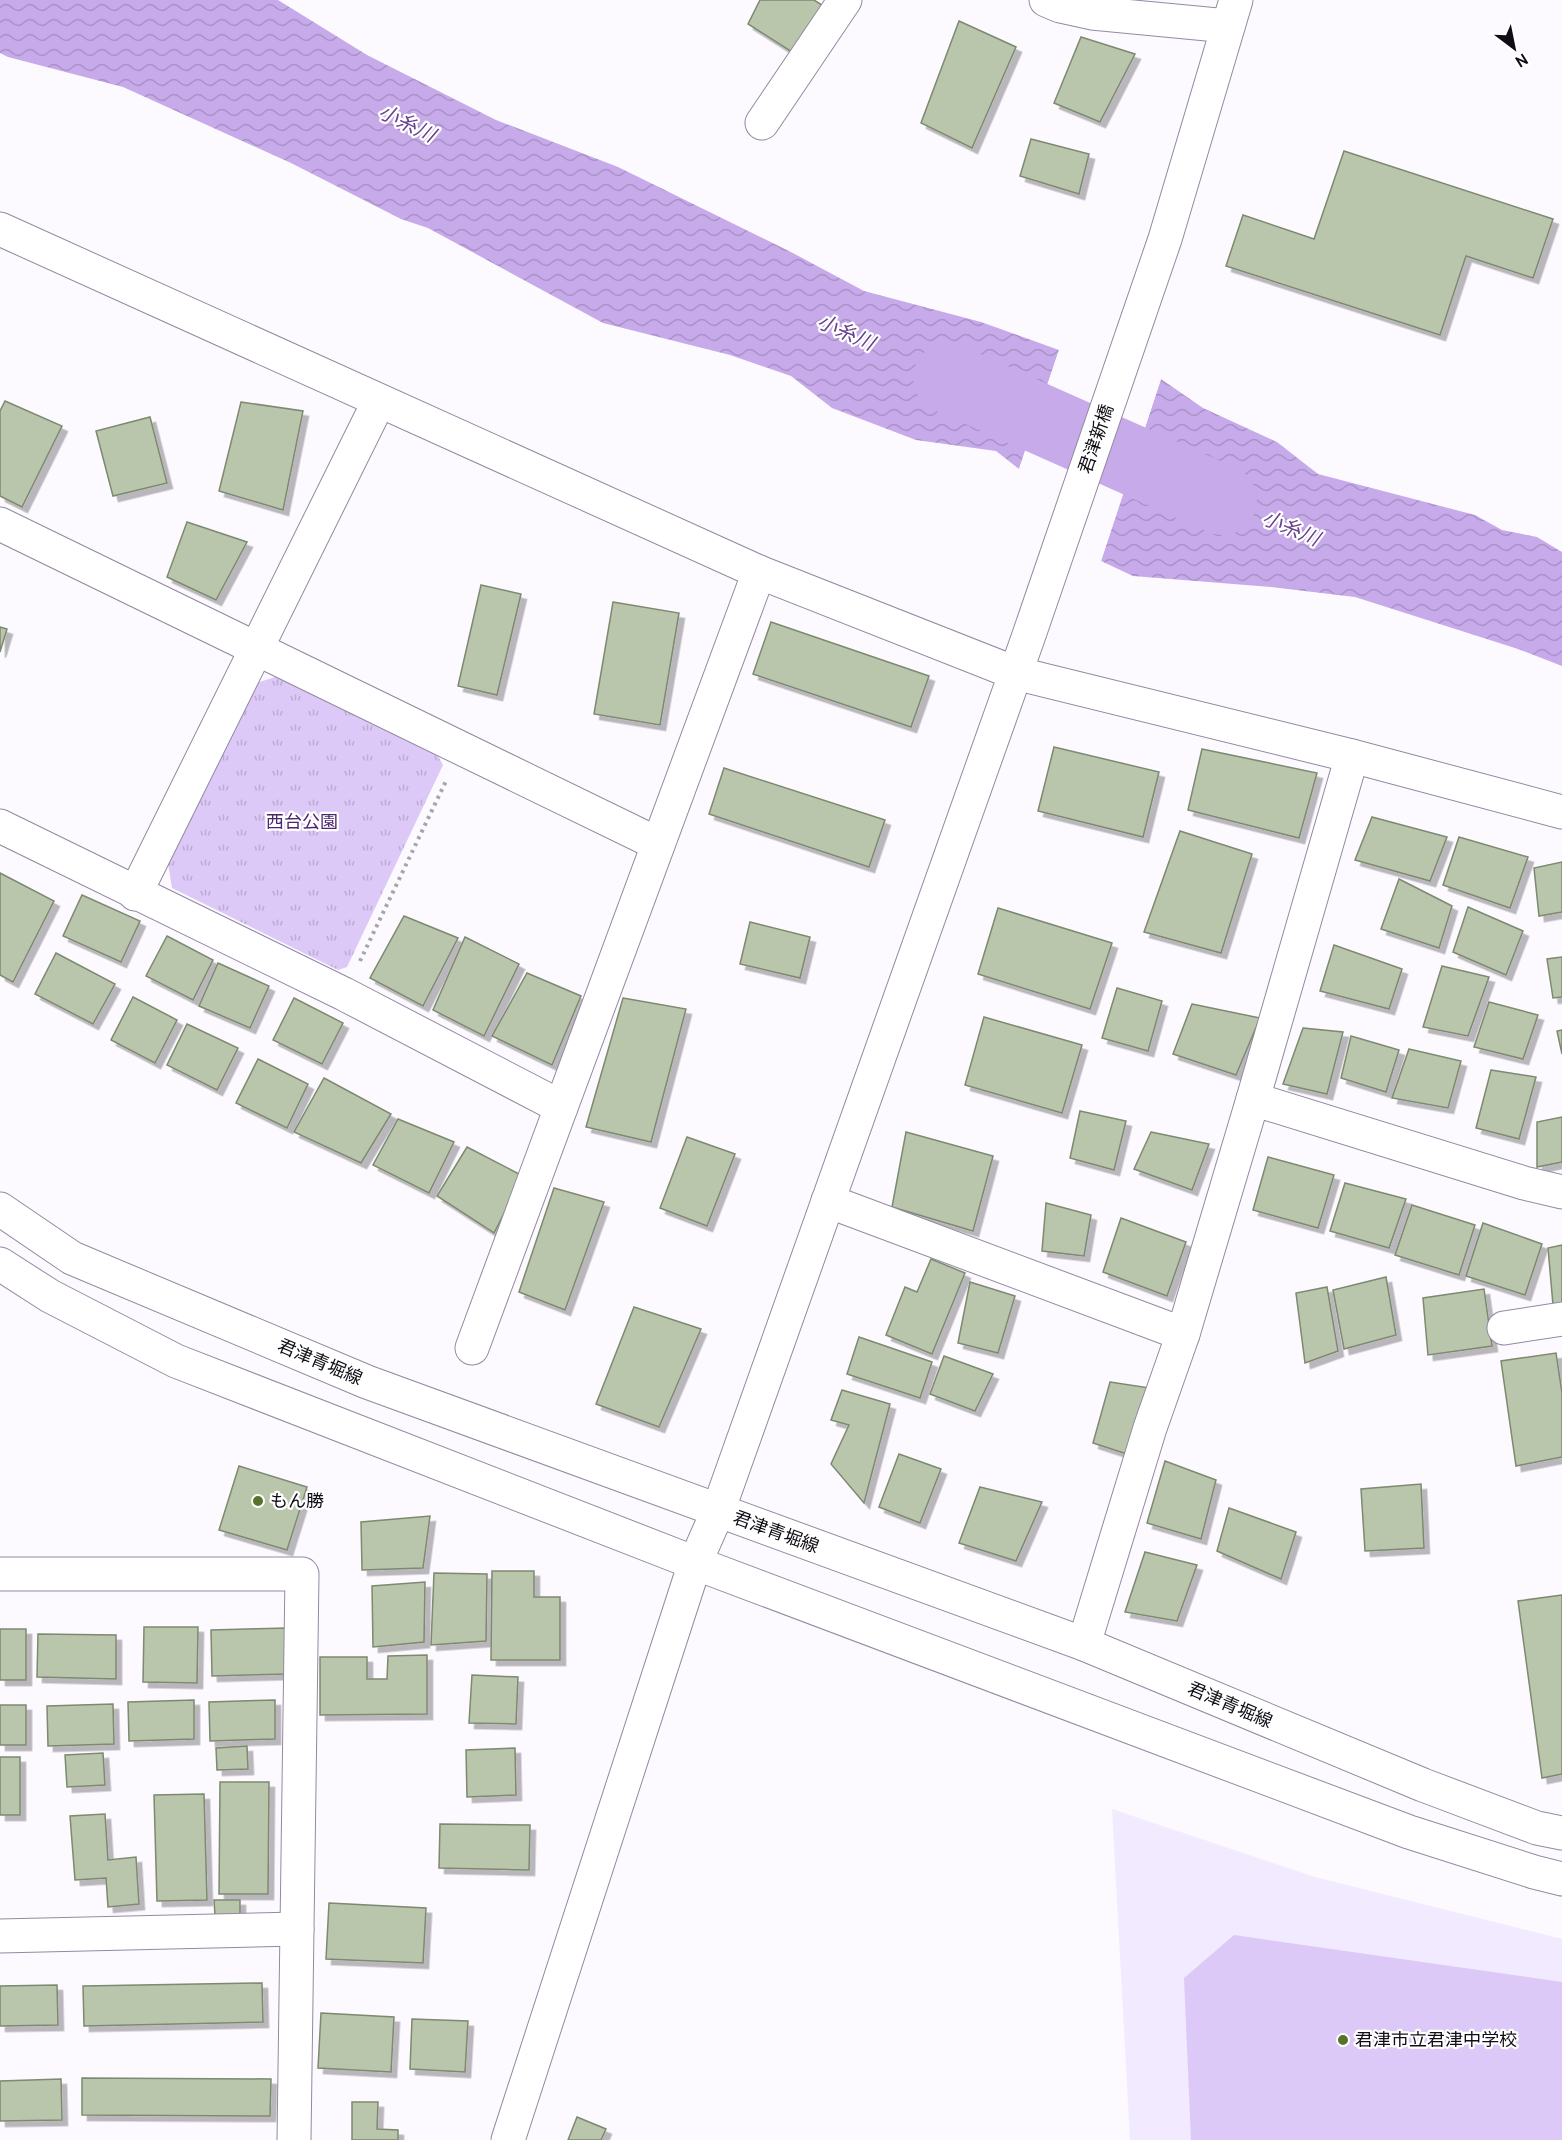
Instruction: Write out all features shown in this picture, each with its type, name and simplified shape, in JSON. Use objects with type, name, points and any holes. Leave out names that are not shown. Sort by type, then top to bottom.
[{"type":"street","points":[[762,123],[845,0]]},
{"type":"street","points":[[1046,0],[1060,6],[1092,13],[1232,13]]},
{"type":"street","name":"君津新橋","points":[[508,2140],[695,1563],[718,1511],[1016,673],[1165,239],[1232,13]]},
{"type":"street","points":[[0,229],[759,572],[1016,673],[1352,756],[1562,813]]},
{"type":"street","points":[[135,894],[379,401]]},
{"type":"street","points":[[0,524],[658,844]]},
{"type":"street","points":[[472,1348],[759,572]]},
{"type":"street","points":[[1084,1644],[1150,1428],[1183,1334],[1352,756]]},
{"type":"street","points":[[0,826],[135,894],[344,994],[561,1107]]},
{"type":"street","points":[[1253,1099],[1524,1183],[1562,1192]]},
{"type":"street","points":[[828,1201],[1183,1334]]},
{"type":"street","name":"君津青堀線","points":[[0,1209],[72,1258],[367,1382],[1084,1644],[1423,1785],[1537,1828],[1562,1833]]},
{"type":"street","points":[[0,1264],[50,1296],[176,1361],[695,1563],[1409,1832],[1562,1879]]},
{"type":"street","points":[[1504,1328],[1562,1319]]},
{"type":"street","points":[[0,1574],[302,1574],[294,2140]]},
{"type":"street","points":[[0,1936],[297,1929]]},
{"type":"path","points":[[344,994],[462,749]]},
{"type":"shaded area","name":"君津市立君津中学校","points":[[1112,1809],[1315,1877],[1562,1939],[1562,2140],[1130,2140]]},
{"type":"green space","name":"西台公園","points":[[278,676],[438,756],[443,765],[347,967],[338,970],[172,888],[168,864],[253,684]]},
{"type":"green space","points":[[1234,1935],[1562,1982],[1562,2140],[1191,2140],[1184,1978]]},
{"type":"water","points":[[0,0],[278,0],[367,55],[496,120],[618,167],[789,251],[864,291],[981,322],[1059,350],[1019,469],[996,451],[916,440],[832,408],[791,376],[730,355],[603,323],[428,228],[401,219],[291,163],[123,87],[8,57],[0,53]]},
{"type":"water","points":[[1161,379],[1203,408],[1277,442],[1318,474],[1475,515],[1502,530],[1537,537],[1562,552],[1562,666],[1518,649],[1355,597],[1271,587],[1133,576],[1101,561]]},
{"type":"pier","points":[[1060,347],[1062,351],[1021,470],[1018,472]]},
{"type":"pier","points":[[1162,376],[1100,564],[1098,560],[1158,378]]},
{"type":"building","points":[[760,0],[814,0],[825,7],[795,54],[748,24]]},
{"type":"building","points":[[959,21],[1016,47],[972,148],[921,123]]},
{"type":"building","points":[[1081,37],[1135,54],[1100,122],[1054,103]]},
{"type":"building","points":[[1031,139],[1089,154],[1079,194],[1020,176]]},
{"type":"building","points":[[1344,151],[1553,219],[1533,278],[1466,256],[1440,335],[1226,266],[1243,215],[1314,239]]},
{"type":"building","points":[[5,401],[62,426],[22,507],[0,496],[0,411]]},
{"type":"building","points":[[241,402],[303,411],[283,510],[219,491]]},
{"type":"building","points":[[150,417],[167,483],[113,496],[96,431]]},
{"type":"building","points":[[187,522],[247,542],[216,600],[167,577]]},
{"type":"building","points":[[481,585],[521,594],[497,695],[458,686]]},
{"type":"building","points":[[613,602],[679,613],[660,725],[594,714]]},
{"type":"building","points":[[771,622],[929,676],[911,727],[753,674]]},
{"type":"building","points":[[0,627],[7,629],[0,652]]},
{"type":"building","points":[[1054,747],[1159,772],[1143,837],[1038,811]]},
{"type":"building","points":[[1202,749],[1317,773],[1299,838],[1188,810]]},
{"type":"building","points":[[724,768],[885,820],[869,867],[709,814]]},
{"type":"building","points":[[1372,817],[1447,837],[1430,881],[1355,860]]},
{"type":"building","points":[[1180,831],[1252,854],[1221,953],[1144,932]]},
{"type":"building","points":[[1459,837],[1528,857],[1510,908],[1443,885]]},
{"type":"building","points":[[1562,862],[1562,912],[1539,916],[1534,868]]},
{"type":"building","points":[[0,873],[54,901],[13,982],[0,975]]},
{"type":"building","points":[[1399,879],[1452,906],[1439,948],[1381,929]]},
{"type":"building","points":[[82,895],[140,921],[121,962],[63,936]]},
{"type":"building","points":[[1468,907],[1523,931],[1506,975],[1453,952]]},
{"type":"building","points":[[998,908],[1112,943],[1090,1009],[978,974]]},
{"type":"building","points":[[404,916],[458,938],[423,1006],[370,978]]},
{"type":"building","points":[[750,922],[810,937],[800,978],[740,964]]},
{"type":"building","points":[[167,936],[213,960],[193,1000],[146,976]]},
{"type":"building","points":[[465,937],[519,964],[484,1036],[433,1010]]},
{"type":"building","points":[[1334,945],[1402,969],[1389,1009],[1320,991]]},
{"type":"building","points":[[56,953],[115,984],[93,1024],[35,994]]},
{"type":"building","points":[[1562,957],[1562,997],[1553,998],[1547,959]]},
{"type":"building","points":[[218,963],[269,986],[250,1028],[199,1006]]},
{"type":"building","points":[[1442,966],[1489,977],[1468,1036],[1423,1027]]},
{"type":"building","points":[[527,973],[581,996],[552,1065],[492,1036]]},
{"type":"building","points":[[1117,988],[1162,1001],[1148,1051],[1102,1038]]},
{"type":"building","points":[[133,997],[177,1020],[155,1063],[111,1040]]},
{"type":"building","points":[[294,998],[343,1023],[322,1064],[273,1040]]},
{"type":"building","points":[[623,998],[686,1009],[651,1142],[586,1127]]},
{"type":"building","points":[[1489,1002],[1538,1015],[1523,1059],[1474,1047]]},
{"type":"building","points":[[1192,1004],[1260,1018],[1236,1075],[1173,1054]]},
{"type":"building","points":[[984,1017],[1082,1045],[1062,1113],[965,1085]]},
{"type":"building","points":[[187,1024],[238,1048],[217,1090],[167,1065]]},
{"type":"building","points":[[1303,1028],[1343,1032],[1327,1094],[1283,1084]]},
{"type":"building","points":[[1562,1030],[1562,1054],[1557,1031]]},
{"type":"building","points":[[1351,1036],[1399,1050],[1386,1092],[1341,1078]]},
{"type":"building","points":[[1409,1049],[1461,1061],[1448,1108],[1392,1098]]},
{"type":"building","points":[[258,1059],[308,1084],[287,1128],[236,1103]]},
{"type":"building","points":[[1491,1070],[1536,1077],[1519,1139],[1476,1128]]},
{"type":"building","points":[[324,1078],[391,1114],[361,1163],[294,1132]]},
{"type":"building","points":[[1080,1111],[1126,1121],[1114,1170],[1070,1158]]},
{"type":"building","points":[[1562,1117],[1562,1162],[1537,1167],[1537,1122]]},
{"type":"building","points":[[398,1119],[454,1142],[429,1193],[373,1165]]},
{"type":"building","points":[[906,1132],[993,1156],[973,1231],[892,1207]]},
{"type":"building","points":[[1151,1132],[1209,1144],[1192,1190],[1134,1169]]},
{"type":"building","points":[[687,1137],[735,1154],[707,1226],[660,1208]]},
{"type":"building","points":[[467,1147],[523,1176],[494,1233],[437,1196]]},
{"type":"building","points":[[1268,1157],[1334,1175],[1318,1228],[1253,1210]]},
{"type":"building","points":[[1345,1183],[1406,1199],[1389,1248],[1330,1231]]},
{"type":"building","points":[[554,1188],[604,1202],[565,1310],[519,1292]]},
{"type":"building","points":[[1046,1203],[1091,1215],[1084,1256],[1042,1251]]},
{"type":"building","points":[[1412,1205],[1475,1225],[1459,1275],[1395,1255]]},
{"type":"building","points":[[1121,1218],[1186,1242],[1167,1296],[1103,1272]]},
{"type":"building","points":[[1483,1223],[1542,1244],[1525,1295],[1466,1276]]},
{"type":"building","points":[[1562,1245],[1562,1303],[1553,1305],[1548,1248]]},
{"type":"building","points":[[931,1259],[965,1273],[932,1354],[886,1335],[905,1287],[917,1292]]},
{"type":"building","points":[[1386,1277],[1396,1335],[1344,1349],[1333,1290]]},
{"type":"building","points":[[970,1282],[1015,1296],[998,1353],[958,1343]]},
{"type":"building","points":[[1327,1287],[1338,1351],[1305,1363],[1296,1293]]},
{"type":"building","points":[[1484,1289],[1492,1346],[1428,1355],[1423,1298]]},
{"type":"building","points":[[634,1307],[701,1329],[659,1427],[596,1404]]},
{"type":"building","points":[[859,1337],[932,1362],[920,1398],[847,1374]]},
{"type":"building","points":[[1556,1353],[1562,1393],[1562,1457],[1516,1466],[1501,1361]]},
{"type":"building","points":[[944,1356],[993,1374],[975,1411],[930,1394]]},
{"type":"building","points":[[1110,1382],[1150,1388],[1130,1455],[1093,1443]]},
{"type":"building","points":[[842,1390],[890,1404],[864,1503],[831,1464],[849,1425],[831,1420]]},
{"type":"building","points":[[899,1454],[941,1469],[920,1523],[879,1507]]},
{"type":"building","points":[[1165,1461],[1216,1480],[1201,1539],[1147,1523]]},
{"type":"building","points":[[239,1466],[307,1487],[287,1550],[219,1530]]},
{"type":"building","points":[[1421,1484],[1424,1548],[1365,1551],[1361,1489]]},
{"type":"building","points":[[980,1487],[1042,1502],[1016,1561],[959,1543]]},
{"type":"building","points":[[1229,1508],[1296,1532],[1281,1579],[1217,1551]]},
{"type":"building","points":[[430,1516],[423,1568],[362,1570],[361,1522]]},
{"type":"building","points":[[1145,1552],[1197,1565],[1177,1621],[1125,1612]]},
{"type":"building","points":[[492,1571],[534,1571],[534,1597],[560,1597],[560,1660],[491,1660]]},
{"type":"building","points":[[434,1573],[487,1574],[486,1641],[431,1645]]},
{"type":"building","points":[[425,1582],[424,1642],[373,1647],[372,1586]]},
{"type":"building","points":[[1562,1595],[1562,1774],[1542,1778],[1518,1601]]},
{"type":"building","points":[[144,1627],[198,1627],[197,1683],[143,1682]]},
{"type":"building","points":[[287,1628],[288,1674],[212,1676],[211,1630]]},
{"type":"building","points":[[0,1629],[26,1629],[26,1680],[0,1680]]},
{"type":"building","points":[[38,1634],[116,1635],[116,1679],[37,1677]]},
{"type":"building","points":[[427,1655],[427,1714],[320,1715],[320,1657],[367,1657],[367,1679],[387,1679],[388,1656]]},
{"type":"building","points":[[472,1675],[518,1677],[516,1724],[469,1723]]},
{"type":"building","points":[[194,1700],[194,1739],[129,1741],[128,1702]]},
{"type":"building","points":[[275,1700],[275,1739],[210,1741],[209,1702]]},
{"type":"building","points":[[113,1704],[114,1744],[48,1746],[47,1706]]},
{"type":"building","points":[[0,1705],[26,1705],[26,1745],[0,1745]]},
{"type":"building","points":[[247,1746],[248,1769],[217,1770],[216,1748]]},
{"type":"building","points":[[515,1748],[516,1795],[467,1797],[466,1750]]},
{"type":"building","points":[[103,1753],[105,1785],[67,1787],[65,1755]]},
{"type":"building","points":[[0,1757],[20,1757],[20,1815],[0,1815]]},
{"type":"building","points":[[220,1782],[269,1782],[268,1894],[219,1894]]},
{"type":"building","points":[[204,1794],[207,1900],[157,1901],[154,1795]]},
{"type":"building","points":[[105,1814],[108,1860],[136,1857],[139,1904],[108,1907],[106,1878],[75,1880],[70,1816]]},
{"type":"building","points":[[440,1824],[530,1825],[529,1870],[439,1868]]},
{"type":"building","points":[[214,1900],[240,1900],[240,1915],[215,1915]]},
{"type":"building","points":[[329,1903],[426,1908],[423,1963],[326,1959]]},
{"type":"building","points":[[262,1983],[263,2022],[84,2026],[83,1986]]},
{"type":"building","points":[[57,1985],[58,2025],[0,2026],[0,1986]]},
{"type":"building","points":[[321,2013],[394,2017],[391,2072],[318,2068]]},
{"type":"building","points":[[412,2019],[468,2021],[465,2072],[410,2069]]},
{"type":"building","points":[[82,2078],[271,2079],[270,2116],[82,2115]]},
{"type":"building","points":[[61,2079],[62,2120],[0,2121],[0,2081]]},
{"type":"building","points":[[352,2102],[378,2102],[377,2129],[398,2130],[398,2140],[352,2140]]},
{"type":"building","points":[[577,2117],[606,2129],[601,2140],[568,2140]]},
{"type":"waterway","name":"小糸川","points":[[948,378],[1222,500]]},
{"type":"place","name":"もん勝","points":[[258,1501]]},
{"type":"place","name":"君津市立君津中学校","points":[[1343,2040]]}]
